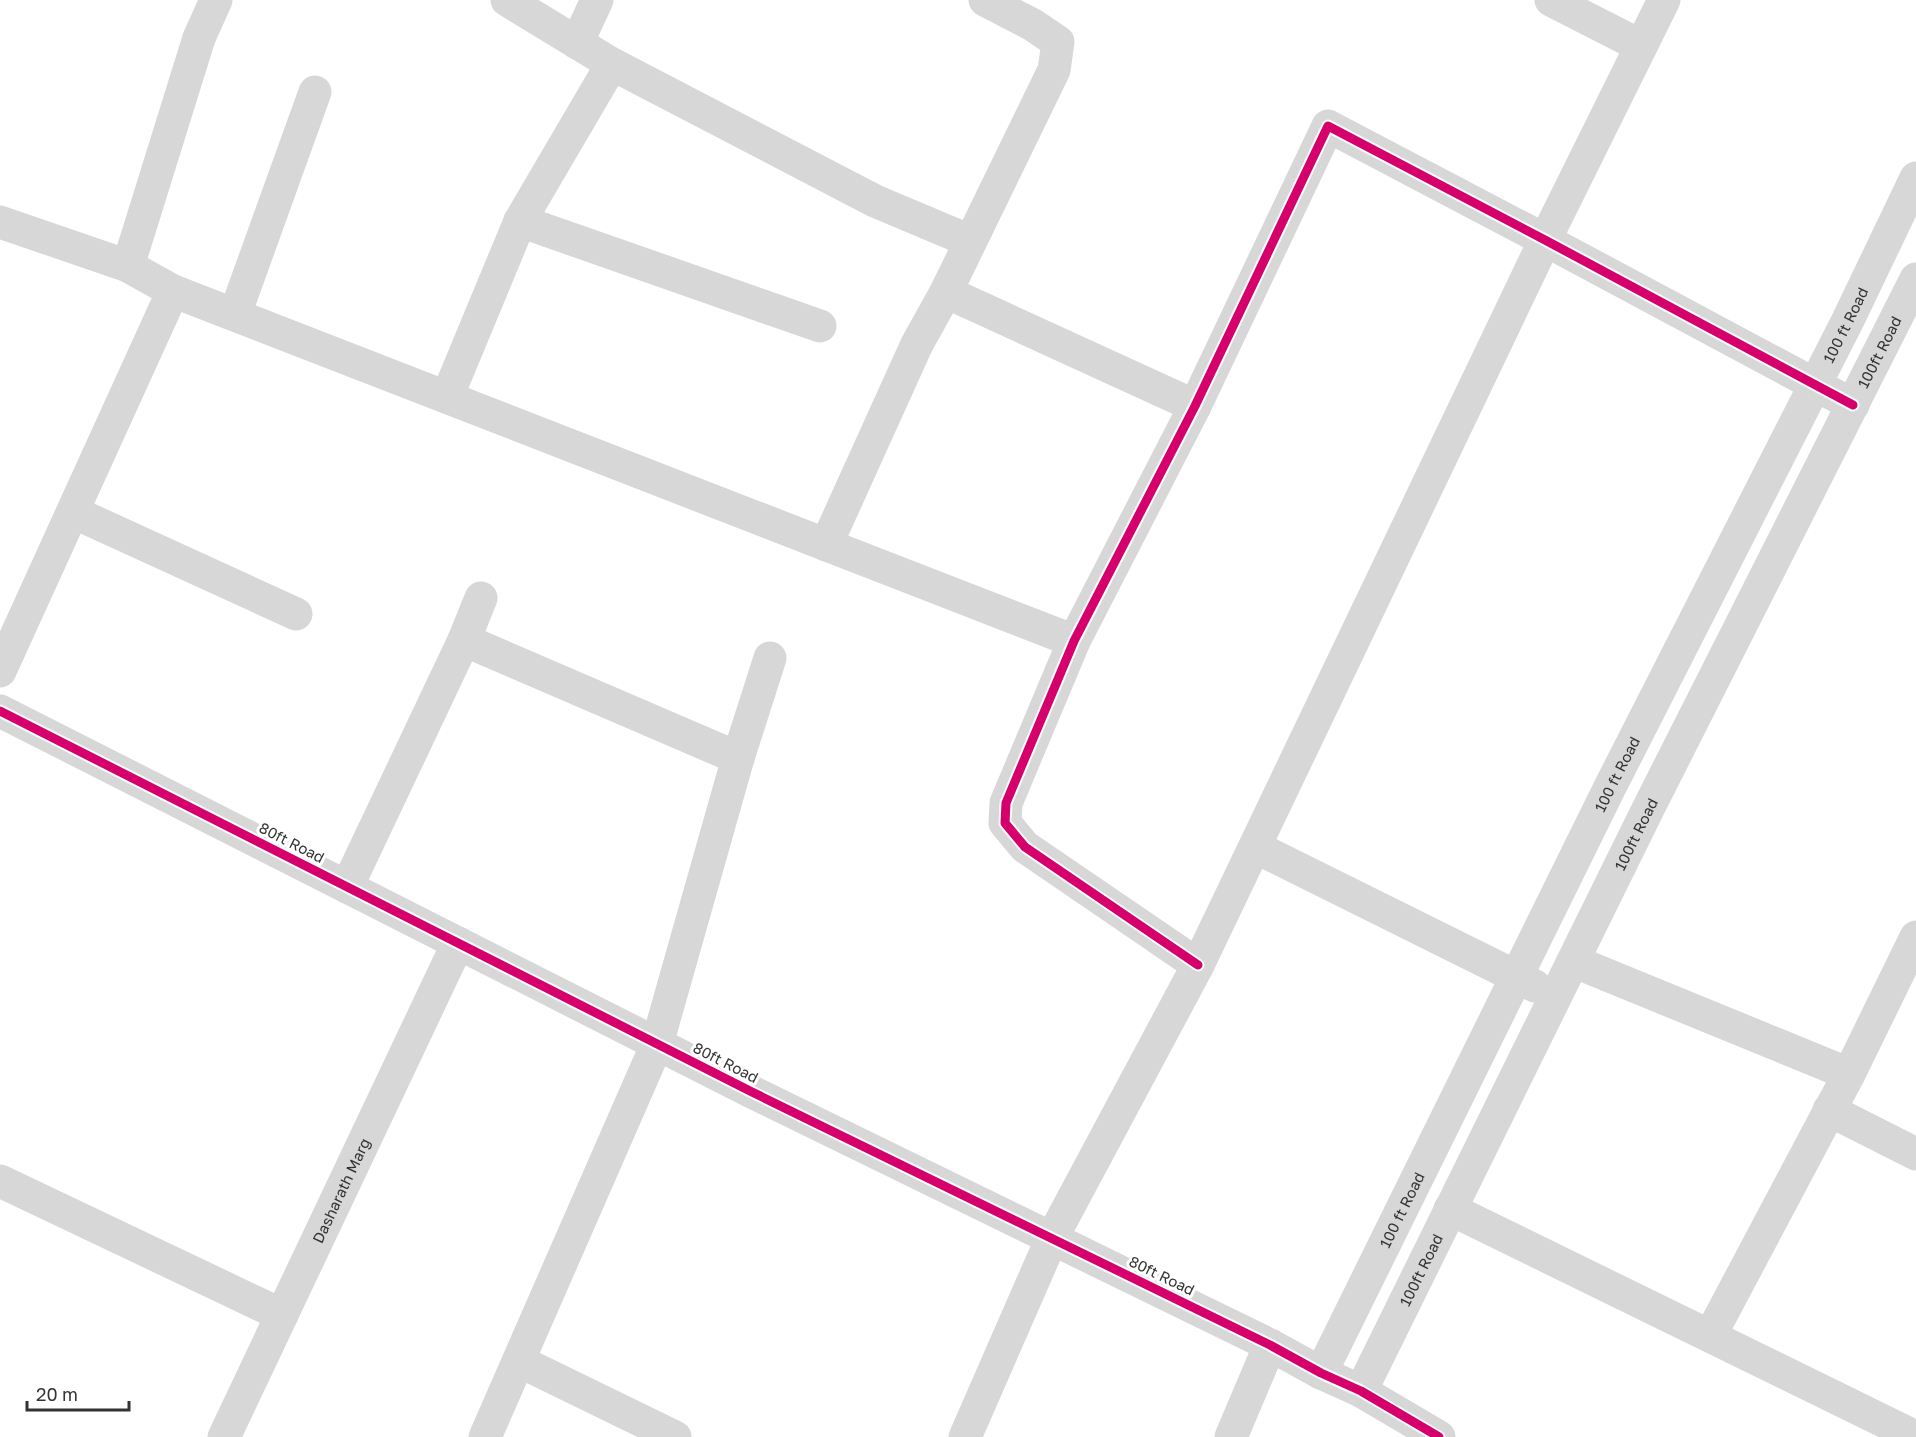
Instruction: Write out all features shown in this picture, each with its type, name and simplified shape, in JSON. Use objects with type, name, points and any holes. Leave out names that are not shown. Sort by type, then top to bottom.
[{"type":"street","points":[[128,266],[199,38],[216,0]]},
{"type":"street","points":[[507,0],[612,64],[875,201],[970,241]]},
{"type":"street","points":[[577,43],[597,0]]},
{"type":"street","points":[[826,545],[917,344],[946,292],[1054,70],[1058,42],[1033,25],[985,0]]},
{"type":"street","points":[[1551,0],[1641,46]]},
{"type":"street","points":[[965,1437],[1052,1238],[1198,965],[1545,240],[1664,0]]},
{"type":"street","points":[[447,397],[520,222],[612,64]]},
{"type":"street","points":[[235,314],[315,92]]},
{"type":"street","points":[[1198,965],[1025,847],[1005,823],[1006,803],[1074,641],[1195,406],[1328,126],[1853,405]]},
{"type":"street","name":"100 ft Road","points":[[1321,1373],[1610,787],[1816,384],[1916,178]]},
{"type":"street","points":[[0,222],[128,266],[173,291],[1074,641]]},
{"type":"street","points":[[520,222],[820,326]]},
{"type":"street","name":"100ft Road","points":[[1360,1391],[1555,996],[1916,279]]},
{"type":"street","points":[[0,671],[173,291]]},
{"type":"street","points":[[946,292],[1195,406]]},
{"type":"street","points":[[73,512],[296,614]]},
{"type":"street","points":[[347,887],[482,598]]},
{"type":"street","points":[[464,640],[738,758]]},
{"type":"street","points":[[485,1437],[657,1044],[738,758],[770,658]]},
{"type":"street","name":"80ft Road","points":[[0,711],[657,1044],[1270,1345],[1360,1391],[1439,1437]]},
{"type":"street","points":[[1255,847],[1555,996]]},
{"type":"street","points":[[1710,1336],[1849,1074],[1916,937]]},
{"type":"street","name":"Dasharath Marg","points":[[224,1437],[458,943]]},
{"type":"street","points":[[1573,961],[1849,1074]]},
{"type":"street","points":[[1829,1110],[1916,1154]]},
{"type":"street","points":[[0,1181],[282,1315]]},
{"type":"street","points":[[1450,1209],[1916,1437]]},
{"type":"street","points":[[1231,1437],[1270,1345]]},
{"type":"street","points":[[519,1361],[675,1437]]},
{"type":"cycle path","points":[[1198,965],[1025,847],[1005,823],[1006,803],[1074,641],[1195,406],[1328,126],[1853,405]]},
{"type":"cycle path","points":[[0,711],[752,1092],[1270,1345],[1321,1373],[1361,1391],[1439,1437]]}]
